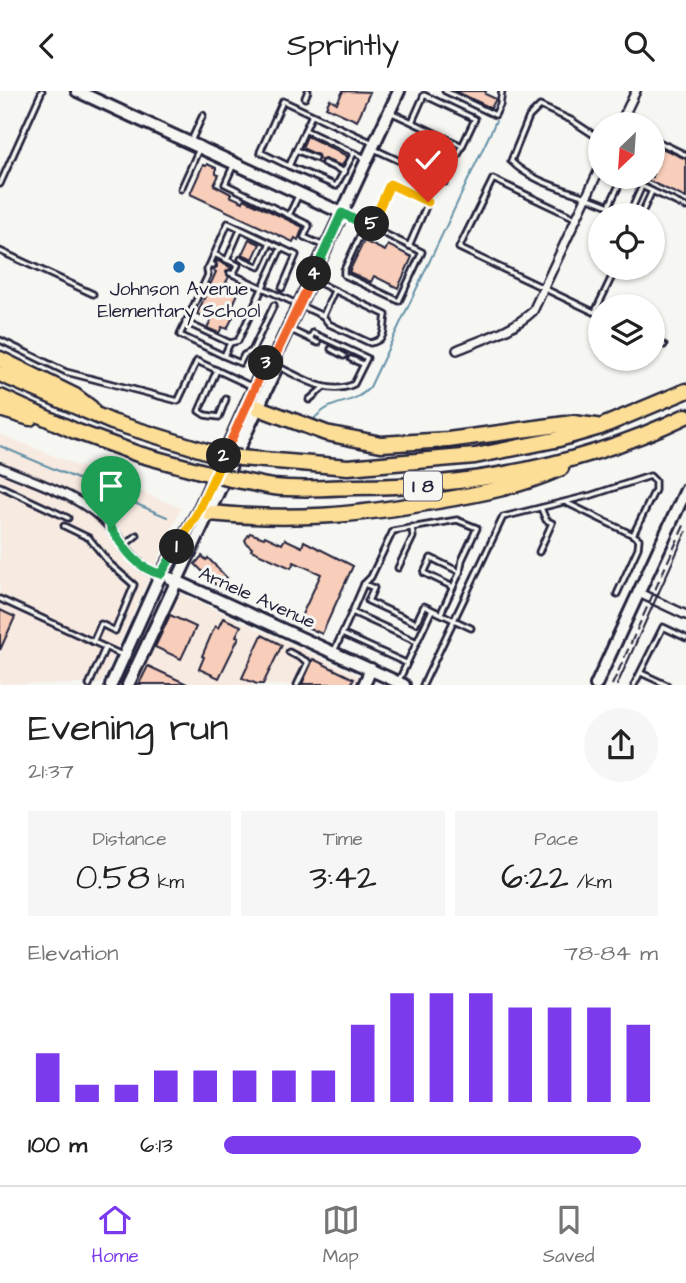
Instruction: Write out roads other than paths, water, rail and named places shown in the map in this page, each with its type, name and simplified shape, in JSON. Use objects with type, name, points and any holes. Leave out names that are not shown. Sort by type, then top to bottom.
[{"type":"highway","points":[[0,359],[75,397],[112,422]]},
{"type":"highway","name":"I 8","points":[[0,374],[112,422],[209,452],[240,458],[348,467],[418,463],[516,449],[600,426],[686,391]]},
{"type":"highway","name":"I 8","points":[[0,397],[75,431],[138,454],[231,479],[274,487],[431,485],[496,477],[571,460],[651,433],[686,416]]},
{"type":"highway","points":[[253,406],[326,433],[381,443],[449,440],[573,423],[600,426]]},
{"type":"highway","points":[[0,409],[75,431]]},
{"type":"highway","points":[[209,513],[306,518],[412,506],[531,482],[610,446]]},
{"type":"main road","points":[[77,91],[342,213]]},
{"type":"main road","points":[[111,684],[161,574],[198,512],[276,359],[399,91]]},
{"type":"main road","points":[[128,684],[209,513],[253,406],[255,387],[265,363],[276,359]]},
{"type":"main road","points":[[596,684],[686,490]]},
{"type":"main road","name":"Arnele Avenue","points":[[161,574],[401,683]]},
{"type":"main road","points":[[364,684],[371,669]]},
{"type":"street","points":[[626,112],[636,91]]},
{"type":"street","points":[[457,351],[522,321],[533,311],[591,189]]},
{"type":"street","name":"Arnele Avenue","points":[[0,467],[80,502],[100,517],[137,562],[152,572],[161,574]]},
{"type":"street","points":[[639,593],[686,615]]},
{"type":"lane","points":[[0,184],[42,91]]},
{"type":"lane","points":[[305,98],[308,91]]},
{"type":"lane","points":[[445,91],[495,115],[502,91]]},
{"type":"lane","points":[[354,153],[338,185],[334,186],[260,152],[283,101],[371,150],[445,182],[475,119],[424,95],[412,122]]},
{"type":"lane","points":[[588,131],[540,106],[529,117],[511,161],[525,172],[602,203]]},
{"type":"lane","points":[[389,111],[462,146]]},
{"type":"lane","points":[[181,189],[203,115]]},
{"type":"lane","points":[[289,166],[312,115]]},
{"type":"lane","points":[[305,130],[354,153],[371,150]]},
{"type":"lane","points":[[665,145],[686,155]]},
{"type":"lane","points":[[296,150],[314,158]]},
{"type":"lane","points":[[324,163],[345,172]]},
{"type":"lane","points":[[234,164],[225,184],[309,226],[304,237],[326,247]]},
{"type":"lane","points":[[577,219],[493,179],[459,245],[461,250],[588,309]]},
{"type":"lane","points":[[370,228],[390,184],[428,202],[409,246]]},
{"type":"lane","points":[[648,189],[686,207]]},
{"type":"lane","points":[[646,203],[652,191]]},
{"type":"lane","points":[[289,215],[299,194]]},
{"type":"lane","points":[[342,213],[422,252],[399,301],[344,275],[365,225]]},
{"type":"lane","points":[[274,305],[252,351],[244,355],[240,363],[180,335],[208,275],[207,270],[228,223],[296,255],[282,288]]},
{"type":"lane","points":[[227,260],[241,229]]},
{"type":"lane","points":[[241,259],[259,267],[270,243]]},
{"type":"lane","points":[[186,322],[230,343],[238,341],[281,248]]},
{"type":"lane","points":[[0,251],[93,294]]},
{"type":"lane","points":[[214,254],[238,265],[232,274],[323,316],[329,324],[370,343],[383,336],[386,315],[311,279]]},
{"type":"lane","points":[[323,316],[334,291]]},
{"type":"lane","points":[[288,328],[318,343]]},
{"type":"lane","points":[[276,359],[324,387],[341,388],[354,384],[366,358],[313,333],[310,339]]},
{"type":"lane","points":[[0,340],[66,372],[178,401],[197,361],[255,387]]},
{"type":"lane","points":[[224,356],[230,343]]},
{"type":"lane","points":[[331,349],[345,356]]},
{"type":"lane","points":[[351,359],[363,365]]},
{"type":"lane","points":[[217,370],[199,411],[205,415],[219,417],[226,399]]},
{"type":"lane","points":[[309,400],[324,387]]},
{"type":"lane","points":[[424,684],[503,517],[565,502],[650,476],[655,481],[655,490],[633,535]]},
{"type":"lane","points":[[0,486],[68,518]]},
{"type":"lane","points":[[565,502],[639,539],[638,548],[617,594]]},
{"type":"lane","points":[[539,552],[552,523],[546,520],[541,508]]},
{"type":"lane","points":[[333,652],[364,584],[371,577],[393,531],[457,520],[477,529],[440,613]]},
{"type":"lane","points":[[64,526],[89,538],[110,564],[134,585],[115,631],[101,624],[93,642]]},
{"type":"lane","points":[[398,568],[413,537],[412,527]]},
{"type":"lane","points":[[124,547],[137,535]]},
{"type":"lane","points":[[453,587],[424,573],[431,558],[460,572]]},
{"type":"lane","points":[[364,584],[374,589],[368,601],[415,623],[424,606],[471,628]]},
{"type":"lane","points":[[0,599],[124,656]]},
{"type":"lane","points":[[401,683],[406,663],[432,610]]},
{"type":"lane","points":[[352,612],[417,642]]},
{"type":"lane","points":[[634,684],[663,627],[686,638]]},
{"type":"lane","points":[[342,634],[406,663]]},
{"type":"lane","points":[[89,684],[106,648]]},
{"type":"lane","points":[[289,652],[308,662],[297,684]]},
{"type":"lane","points":[[641,673],[667,684]]},
{"type":"waterway","points":[[313,420],[328,408],[356,398],[370,387],[496,121]]},
{"type":"waterway","points":[[0,446],[167,517]]},
{"type":"tram line","points":[[617,685],[686,532]]},
{"type":"railway","points":[[612,685],[686,521]]},
{"type":"place","name":"Johnson Avenue Elementary School","points":[[179,267]]}]
